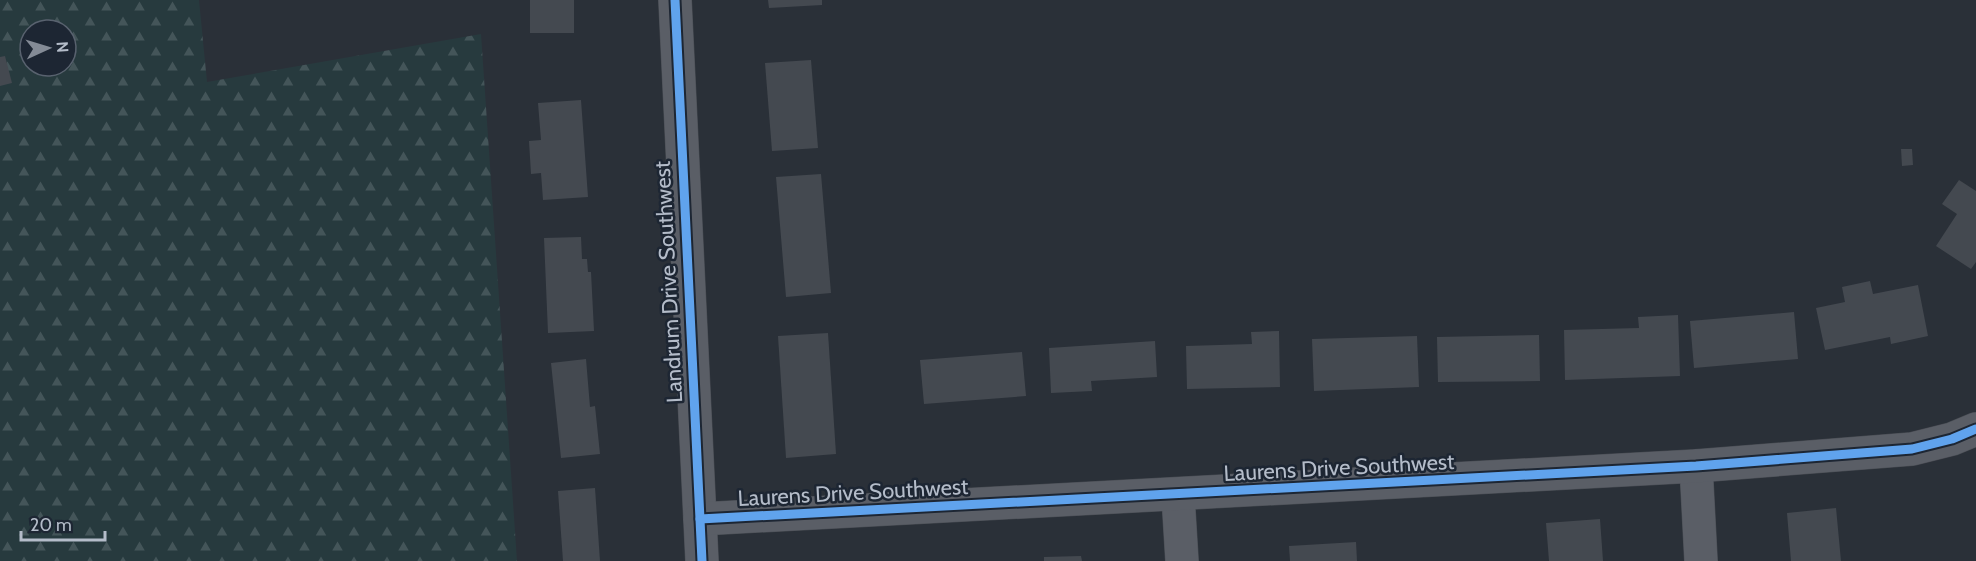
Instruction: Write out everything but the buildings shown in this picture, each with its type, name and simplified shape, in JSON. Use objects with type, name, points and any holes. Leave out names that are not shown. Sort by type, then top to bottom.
[{"type":"street","name":"Landrum Drive Southwest","points":[[675,0],[702,561]]},
{"type":"street","name":"Laurens Drive Southwest","points":[[700,519],[1178,496],[1696,466],[1912,449],[1952,440],[1976,429]]},
{"type":"street","points":[[1696,466],[1701,561]]},
{"type":"street","points":[[1178,496],[1182,561]]},
{"type":"green space","points":[[0,0],[199,0],[207,82],[481,34],[517,561],[0,561]]},
{"type":"cycle path","points":[[675,0],[702,561]]},
{"type":"cycle path","points":[[700,519],[1696,466],[1912,449],[1952,439],[1976,429]]}]
